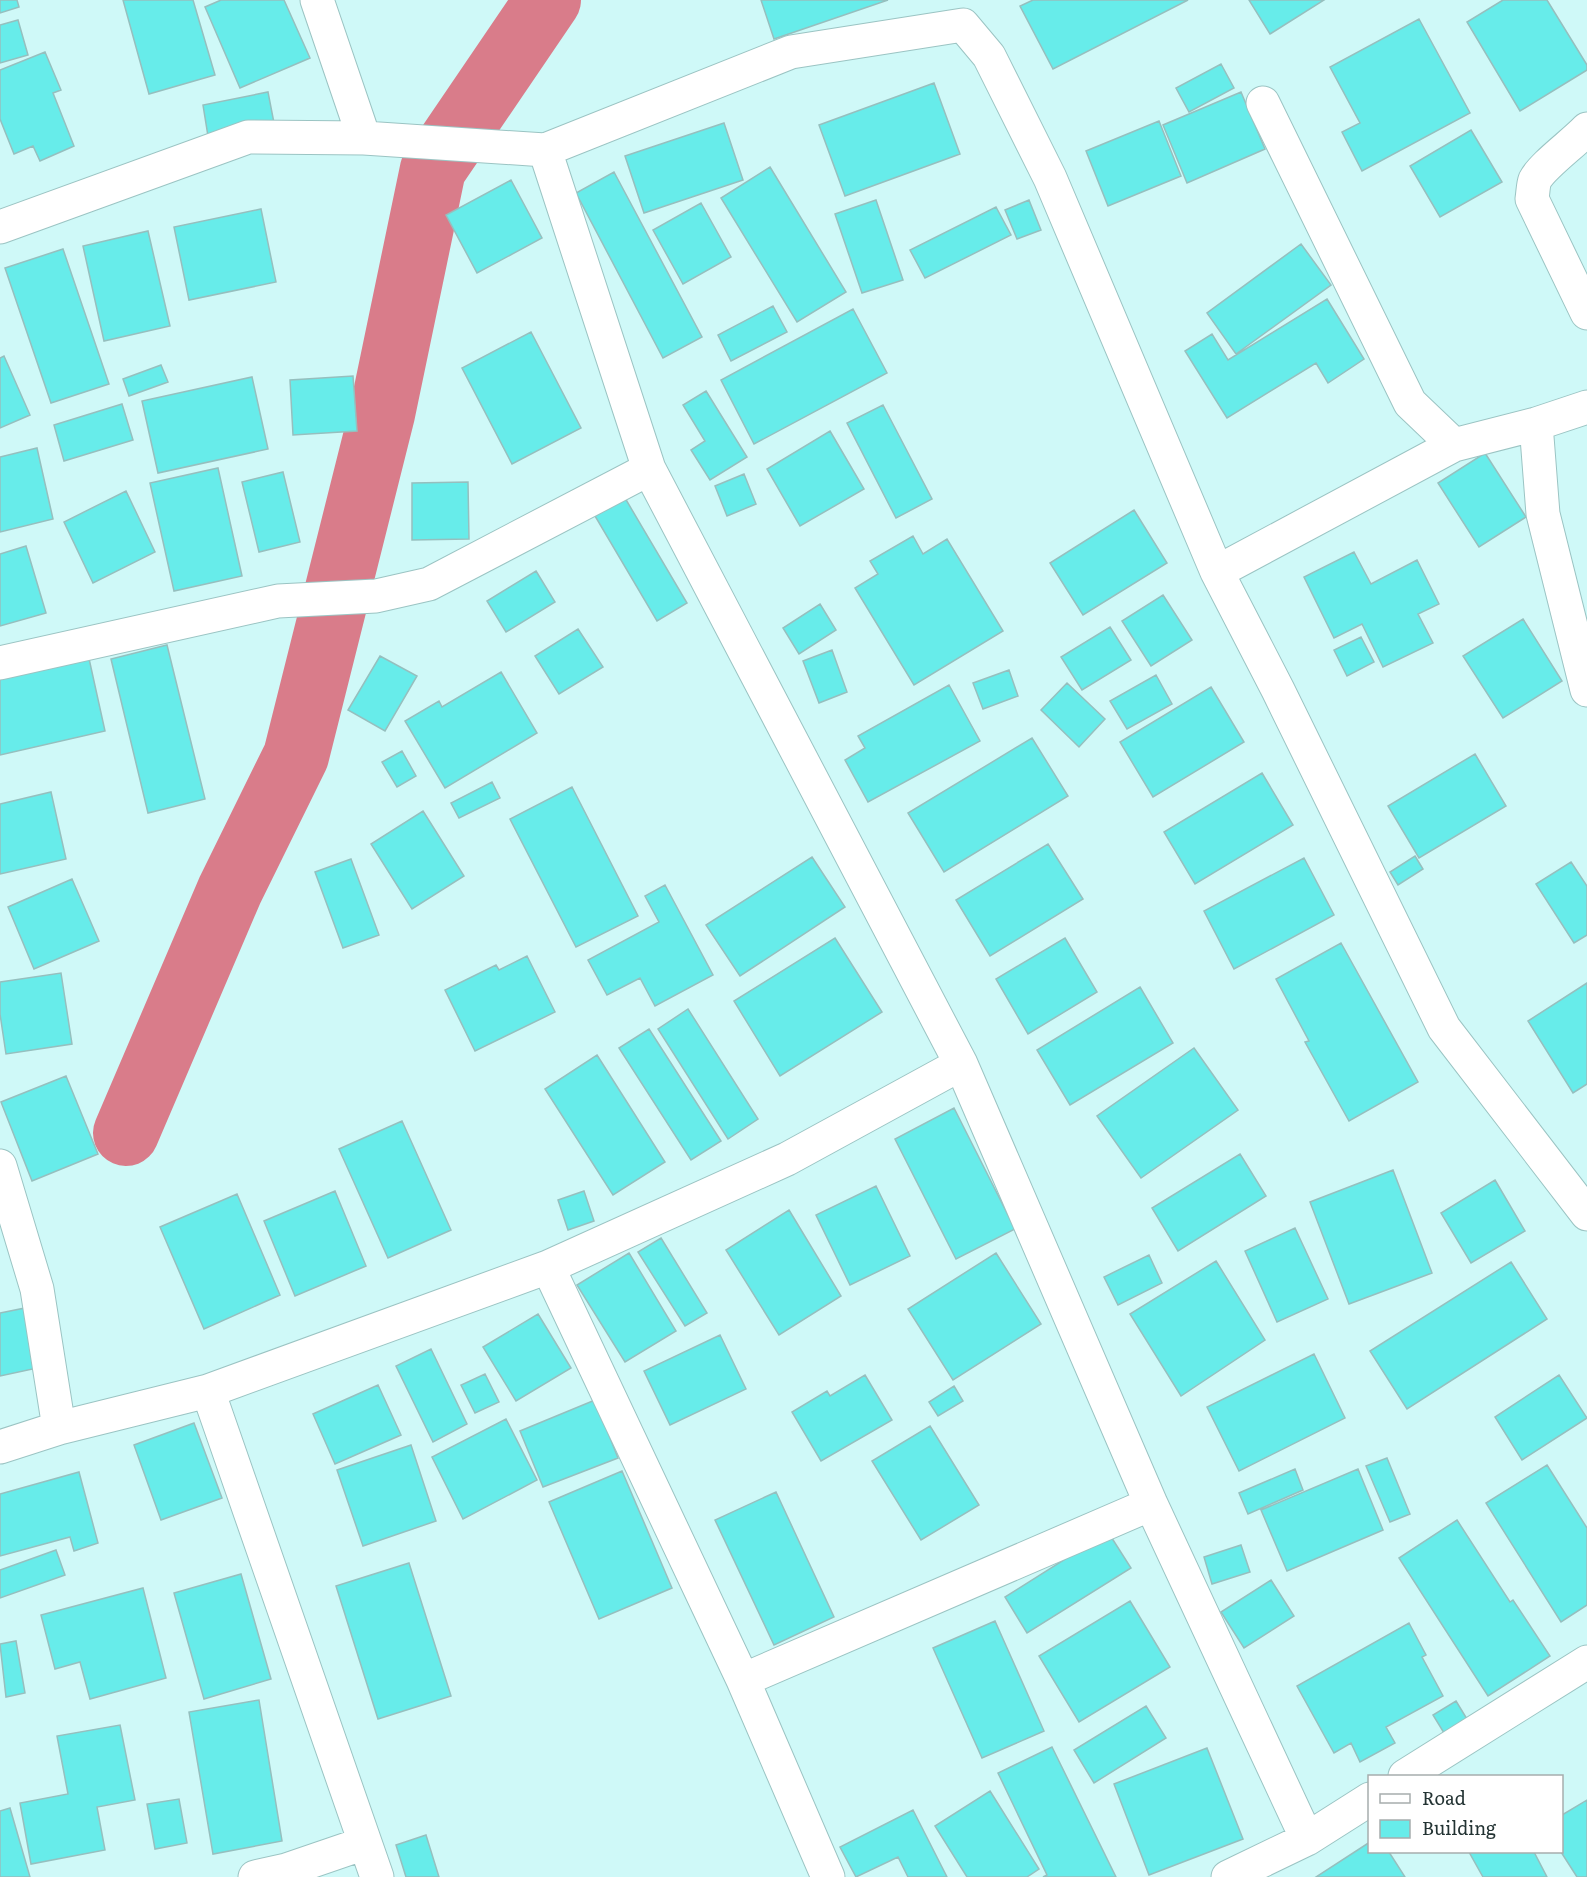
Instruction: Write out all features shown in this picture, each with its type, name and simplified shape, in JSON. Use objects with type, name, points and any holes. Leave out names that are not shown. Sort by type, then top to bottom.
[{"type":"street","points":[[317,0],[364,138]]},
{"type":"street","points":[[0,227],[248,137],[364,138],[545,150],[791,52],[963,25],[989,56],[1050,178],[1217,572],[1278,690],[1444,1028],[1587,1214]]},
{"type":"street","points":[[1263,103],[1410,403],[1454,444]]},
{"type":"street","points":[[1587,129],[1568,150],[1547,165],[1535,181],[1532,199],[1587,313]]},
{"type":"street","points":[[545,150],[649,469],[961,1064],[1151,1504],[1307,1839]]},
{"type":"street","points":[[1217,572],[1454,444],[1536,424],[1587,407]]},
{"type":"street","points":[[1536,424],[1543,514],[1587,690]]},
{"type":"street","points":[[0,663],[278,601],[376,596],[429,584],[649,469]]},
{"type":"street","points":[[0,1447],[59,1428],[208,1391],[548,1267],[787,1160],[961,1064]]},
{"type":"street","points":[[0,1166],[37,1289],[59,1428]]},
{"type":"street","points":[[548,1267],[743,1680],[828,1877]]},
{"type":"street","points":[[208,1391],[377,1877]]},
{"type":"street","points":[[743,1680],[1151,1504]]},
{"type":"street","points":[[1407,1775],[1587,1662]]},
{"type":"street","points":[[1228,1877],[1307,1839],[1368,1800]]},
{"type":"street","points":[[255,1877],[286,1870],[365,1843]]},
{"type":"building","points":[[0,0],[17,0],[19,7],[0,13]]},
{"type":"building","points":[[123,0],[193,0],[215,75],[149,94]]},
{"type":"building","points":[[221,0],[284,0],[310,58],[240,88],[205,7]]},
{"type":"building","points":[[761,0],[888,0],[774,39]]},
{"type":"building","points":[[1033,0],[1188,0],[1053,69],[1020,6]]},
{"type":"building","points":[[1249,0],[1324,0],[1270,34]]},
{"type":"building","points":[[1503,0],[1547,0],[1587,65],[1587,70],[1520,111],[1467,22]]},
{"type":"building","points":[[1419,19],[1470,113],[1362,171],[1342,132],[1360,123],[1330,67]]},
{"type":"building","points":[[18,20],[28,55],[0,63],[0,25]]},
{"type":"building","points":[[45,52],[61,90],[53,93],[74,146],[40,161],[33,146],[14,154],[0,119],[0,70]]},
{"type":"building","points":[[1221,64],[1234,88],[1189,112],[1176,88]]},
{"type":"building","points":[[934,83],[960,154],[845,196],[819,125]]},
{"type":"building","points":[[268,92],[274,123],[208,136],[203,105]]},
{"type":"building","points":[[1241,92],[1265,149],[1187,183],[1163,125]]},
{"type":"building","points":[[1159,121],[1181,176],[1108,206],[1086,151]]},
{"type":"building","points":[[724,123],[743,180],[644,213],[625,156]]},
{"type":"building","points":[[1471,130],[1502,182],[1440,217],[1410,166]]},
{"type":"building","points":[[770,167],[846,292],[797,322],[721,198]]},
{"type":"building","points":[[614,172],[702,337],[663,358],[576,193]]},
{"type":"building","points":[[511,180],[542,238],[477,273],[446,215]]},
{"type":"building","points":[[876,200],[903,280],[862,293],[835,214]]},
{"type":"building","points":[[1029,200],[1041,230],[1017,239],[1005,210]]},
{"type":"building","points":[[701,203],[731,257],[683,284],[653,230]]},
{"type":"building","points":[[996,207],[1011,235],[925,278],[910,250]]},
{"type":"building","points":[[261,209],[276,282],[189,300],[174,227]]},
{"type":"building","points":[[148,231],[170,326],[104,341],[83,246]]},
{"type":"building","points":[[1301,244],[1331,285],[1236,354],[1207,313]]},
{"type":"building","points":[[63,249],[109,384],[51,403],[5,268]]},
{"type":"building","points":[[1327,299],[1364,359],[1328,383],[1316,363],[1227,418],[1185,351],[1212,334],[1228,360]]},
{"type":"building","points":[[773,306],[787,332],[731,361],[718,335]]},
{"type":"building","points":[[853,309],[887,373],[754,444],[721,380]]},
{"type":"building","points":[[531,332],[581,428],[512,464],[462,368]]},
{"type":"building","points":[[4,356],[30,415],[0,428],[0,358]]},
{"type":"building","points":[[161,365],[168,382],[129,396],[123,379]]},
{"type":"building","points":[[353,376],[357,431],[293,435],[290,380]]},
{"type":"building","points":[[252,377],[268,449],[158,473],[142,401]]},
{"type":"building","points":[[706,391],[747,457],[710,480],[691,450],[705,441],[683,405]]},
{"type":"building","points":[[122,404],[133,440],[64,461],[54,425]]},
{"type":"building","points":[[883,405],[932,499],[896,518],[847,423]]},
{"type":"building","points":[[830,431],[864,489],[800,526],[767,469]]},
{"type":"building","points":[[37,448],[53,519],[0,532],[0,457]]},
{"type":"building","points":[[1485,453],[1526,517],[1479,547],[1438,483]]},
{"type":"building","points":[[218,468],[242,576],[174,591],[150,483]]},
{"type":"building","points":[[283,472],[300,542],[259,552],[242,482]]},
{"type":"building","points":[[744,474],[756,504],[727,516],[715,486]]},
{"type":"building","points":[[468,482],[469,539],[412,540],[412,483]]},
{"type":"building","points":[[126,491],[155,552],[93,583],[64,522]]},
{"type":"building","points":[[625,498],[687,603],[657,621],[595,516]]},
{"type":"building","points":[[1134,510],[1167,563],[1083,615],[1050,563]]},
{"type":"building","points":[[913,536],[923,554],[947,539],[1003,631],[914,685],[855,588],[878,574],[870,561]]},
{"type":"building","points":[[26,546],[46,613],[0,626],[0,554]]},
{"type":"building","points":[[1354,552],[1371,584],[1417,560],[1439,604],[1418,614],[1433,643],[1383,667],[1362,624],[1334,638],[1304,577]]},
{"type":"building","points":[[536,571],[555,602],[506,632],[487,601]]},
{"type":"building","points":[[1163,595],[1192,640],[1151,666],[1122,621]]},
{"type":"building","points":[[820,604],[836,630],[799,654],[783,628]]},
{"type":"building","points":[[1523,619],[1562,681],[1503,718],[1463,656]]},
{"type":"building","points":[[1110,627],[1131,660],[1082,690],[1061,657]]},
{"type":"building","points":[[578,629],[603,667],[559,694],[535,656]]},
{"type":"building","points":[[1361,637],[1374,662],[1347,676],[1334,650]]},
{"type":"building","points":[[167,645],[205,799],[148,813],[111,659]]},
{"type":"building","points":[[832,650],[847,692],[819,703],[803,661]]},
{"type":"building","points":[[88,654],[105,731],[0,755],[0,674]]},
{"type":"building","points":[[380,656],[417,676],[385,731],[348,710]]},
{"type":"building","points":[[1009,670],[1018,696],[983,709],[973,683]]},
{"type":"building","points":[[501,672],[537,733],[445,788],[405,721],[439,701],[442,707]]},
{"type":"building","points":[[1156,675],[1172,704],[1127,729],[1110,701]]},
{"type":"building","points":[[1067,683],[1105,719],[1079,747],[1041,710]]},
{"type":"building","points":[[949,685],[980,741],[868,802],[845,760],[865,748],[858,736]]},
{"type":"building","points":[[1211,687],[1244,742],[1153,797],[1120,742]]},
{"type":"building","points":[[1032,738],[1068,796],[944,872],[908,813]]},
{"type":"building","points":[[402,751],[416,776],[397,787],[382,762]]},
{"type":"building","points":[[1475,754],[1506,806],[1419,858],[1388,806]]},
{"type":"building","points":[[1262,773],[1293,825],[1195,884],[1164,832]]},
{"type":"building","points":[[492,782],[500,798],[459,818],[451,803]]},
{"type":"building","points":[[572,787],[638,916],[576,947],[510,819]]},
{"type":"building","points":[[51,792],[66,859],[0,874],[0,804]]},
{"type":"building","points":[[423,811],[464,876],[412,909],[371,844]]},
{"type":"building","points":[[1048,844],[1083,899],[990,956],[956,900]]},
{"type":"building","points":[[1415,856],[1423,869],[1398,885],[1390,872]]},
{"type":"building","points":[[812,857],[845,907],[740,976],[706,925]]},
{"type":"building","points":[[1304,858],[1334,915],[1234,969],[1204,911]]},
{"type":"building","points":[[351,859],[379,935],[343,948],[315,872]]},
{"type":"building","points":[[1571,862],[1587,886],[1587,935],[1574,943],[1536,884]]},
{"type":"building","points":[[72,879],[99,941],[34,969],[8,907]]},
{"type":"building","points":[[665,885],[713,975],[655,1006],[640,978],[607,995],[588,960],[659,922],[645,896]]},
{"type":"building","points":[[835,938],[882,1012],[780,1076],[734,1001]]},
{"type":"building","points":[[1065,938],[1097,992],[1028,1034],[996,979]]},
{"type":"building","points":[[1341,943],[1418,1082],[1349,1121],[1305,1042],[1309,1041],[1276,979]]},
{"type":"building","points":[[527,956],[555,1012],[475,1051],[445,990],[496,965],[499,970]]},
{"type":"building","points":[[61,973],[72,1044],[6,1054],[0,1014],[0,982]]},
{"type":"building","points":[[1587,983],[1587,1084],[1573,1093],[1528,1021]]},
{"type":"building","points":[[1140,987],[1173,1043],[1070,1105],[1037,1050]]},
{"type":"building","points":[[688,1009],[758,1119],[728,1139],[658,1029]]},
{"type":"building","points":[[649,1029],[721,1141],[691,1160],[619,1048]]},
{"type":"building","points":[[1194,1048],[1238,1110],[1141,1178],[1097,1116]]},
{"type":"building","points":[[597,1055],[665,1162],[613,1195],[545,1089]]},
{"type":"building","points":[[66,1076],[98,1154],[32,1181],[1,1102]]},
{"type":"building","points":[[954,1108],[1015,1229],[956,1259],[895,1139]]},
{"type":"building","points":[[402,1121],[451,1230],[388,1258],[339,1149]]},
{"type":"building","points":[[1240,1154],[1266,1196],[1178,1251],[1152,1208]]},
{"type":"building","points":[[1393,1170],[1432,1273],[1349,1304],[1310,1202]]},
{"type":"building","points":[[1495,1180],[1525,1231],[1471,1263],[1441,1213]]},
{"type":"building","points":[[876,1186],[910,1256],[850,1285],[816,1215]]},
{"type":"building","points":[[335,1191],[366,1266],[295,1296],[264,1221]]},
{"type":"building","points":[[584,1191],[594,1221],[568,1230],[558,1200]]},
{"type":"building","points":[[237,1194],[280,1295],[204,1329],[160,1227]]},
{"type":"building","points":[[789,1210],[841,1296],[779,1335],[726,1250]]},
{"type":"building","points":[[1295,1228],[1328,1299],[1277,1322],[1245,1251]]},
{"type":"building","points":[[661,1238],[707,1313],[685,1326],[638,1252]]},
{"type":"building","points":[[629,1253],[676,1331],[625,1362],[577,1285]]},
{"type":"building","points":[[996,1253],[1041,1324],[953,1380],[908,1309]]},
{"type":"building","points":[[1149,1255],[1162,1283],[1118,1305],[1104,1277]]},
{"type":"building","points":[[1216,1261],[1265,1340],[1181,1396],[1130,1314]]},
{"type":"building","points":[[1511,1262],[1547,1319],[1407,1409],[1370,1351]]},
{"type":"building","points":[[30,1307],[42,1367],[0,1376],[0,1313]]},
{"type":"building","points":[[538,1314],[571,1368],[516,1401],[483,1347]]},
{"type":"building","points":[[720,1335],[746,1389],[670,1425],[644,1371]]},
{"type":"building","points":[[431,1349],[467,1424],[433,1442],[396,1366]]},
{"type":"building","points":[[1314,1354],[1345,1418],[1239,1471],[1207,1407]]},
{"type":"building","points":[[485,1374],[499,1402],[475,1413],[461,1385]]},
{"type":"building","points":[[865,1375],[892,1420],[821,1461],[792,1412],[827,1391],[830,1396]]},
{"type":"building","points":[[1559,1375],[1587,1418],[1522,1460],[1495,1417]]},
{"type":"building","points":[[378,1385],[401,1435],[335,1464],[313,1414]]},
{"type":"building","points":[[954,1386],[963,1401],[938,1416],[929,1402]]},
{"type":"building","points":[[595,1400],[618,1458],[543,1487],[520,1431]]},
{"type":"building","points":[[506,1419],[537,1480],[463,1519],[432,1457]]},
{"type":"building","points":[[194,1423],[222,1498],[161,1520],[134,1445]]},
{"type":"building","points":[[930,1426],[979,1505],[921,1540],[872,1461]]},
{"type":"building","points":[[411,1445],[436,1521],[363,1546],[337,1470]]},
{"type":"building","points":[[1387,1458],[1410,1514],[1390,1522],[1366,1466]]},
{"type":"building","points":[[1547,1465],[1587,1528],[1587,1605],[1561,1622],[1486,1503]]},
{"type":"building","points":[[1295,1469],[1303,1490],[1248,1514],[1239,1493]]},
{"type":"building","points":[[1358,1469],[1383,1530],[1287,1571],[1261,1510]]},
{"type":"building","points":[[622,1471],[672,1588],[599,1619],[549,1502]]},
{"type":"building","points":[[79,1472],[98,1543],[74,1551],[70,1537],[0,1556],[0,1494]]},
{"type":"building","points":[[776,1492],[834,1617],[774,1645],[715,1520]]},
{"type":"building","points":[[1457,1520],[1510,1602],[1513,1600],[1550,1656],[1488,1696],[1399,1558]]},
{"type":"building","points":[[1108,1532],[1131,1568],[1027,1633],[1005,1597]]},
{"type":"building","points":[[1241,1545],[1250,1572],[1212,1584],[1204,1557]]},
{"type":"building","points":[[56,1550],[65,1575],[0,1598],[0,1570]]},
{"type":"building","points":[[409,1563],[451,1696],[378,1719],[336,1586]]},
{"type":"building","points":[[241,1574],[271,1679],[204,1699],[174,1593]]},
{"type":"building","points":[[1271,1580],[1294,1616],[1244,1648],[1221,1612]]},
{"type":"building","points":[[143,1588],[166,1678],[90,1699],[80,1662],[55,1669],[41,1615]]},
{"type":"building","points":[[1130,1601],[1170,1667],[1079,1722],[1039,1656]]},
{"type":"building","points":[[995,1621],[1044,1731],[982,1758],[933,1648]]},
{"type":"building","points":[[1409,1623],[1426,1655],[1422,1657],[1443,1696],[1386,1727],[1395,1743],[1360,1762],[1351,1743],[1334,1753],[1297,1686]]},
{"type":"building","points":[[16,1641],[25,1693],[6,1697],[0,1644]]},
{"type":"building","points":[[259,1700],[282,1841],[213,1854],[189,1712]]},
{"type":"building","points":[[1456,1701],[1467,1719],[1444,1733],[1433,1715]]},
{"type":"building","points":[[1146,1706],[1166,1738],[1094,1783],[1074,1750]]},
{"type":"building","points":[[120,1725],[135,1800],[97,1807],[105,1850],[31,1864],[20,1803],[68,1794],[57,1736]]},
{"type":"building","points":[[1052,1747],[1116,1877],[1043,1877],[1047,1875],[998,1773]]},
{"type":"building","points":[[1207,1748],[1243,1839],[1149,1875],[1114,1784]]},
{"type":"building","points":[[990,1791],[1039,1869],[1027,1877],[967,1877],[935,1826]]},
{"type":"building","points":[[179,1799],[187,1843],[155,1849],[147,1804]]},
{"type":"building","points":[[1587,1800],[1587,1877],[1577,1877],[1562,1853],[1563,1814]]},
{"type":"building","points":[[10,1808],[30,1877],[0,1877],[0,1811]]},
{"type":"building","points":[[913,1810],[947,1877],[908,1877],[898,1857],[856,1877],[840,1847]]},
{"type":"building","points":[[426,1835],[439,1877],[406,1877],[396,1845]]},
{"type":"building","points":[[1368,1843],[1368,1853],[1390,1853],[1405,1877],[1316,1877]]},
{"type":"building","points":[[1470,1853],[1535,1853],[1547,1877],[1483,1877]]},
{"type":"waterway","points":[[126,1133],[230,890],[296,756],[382,414],[433,169],[548,0]]}]
